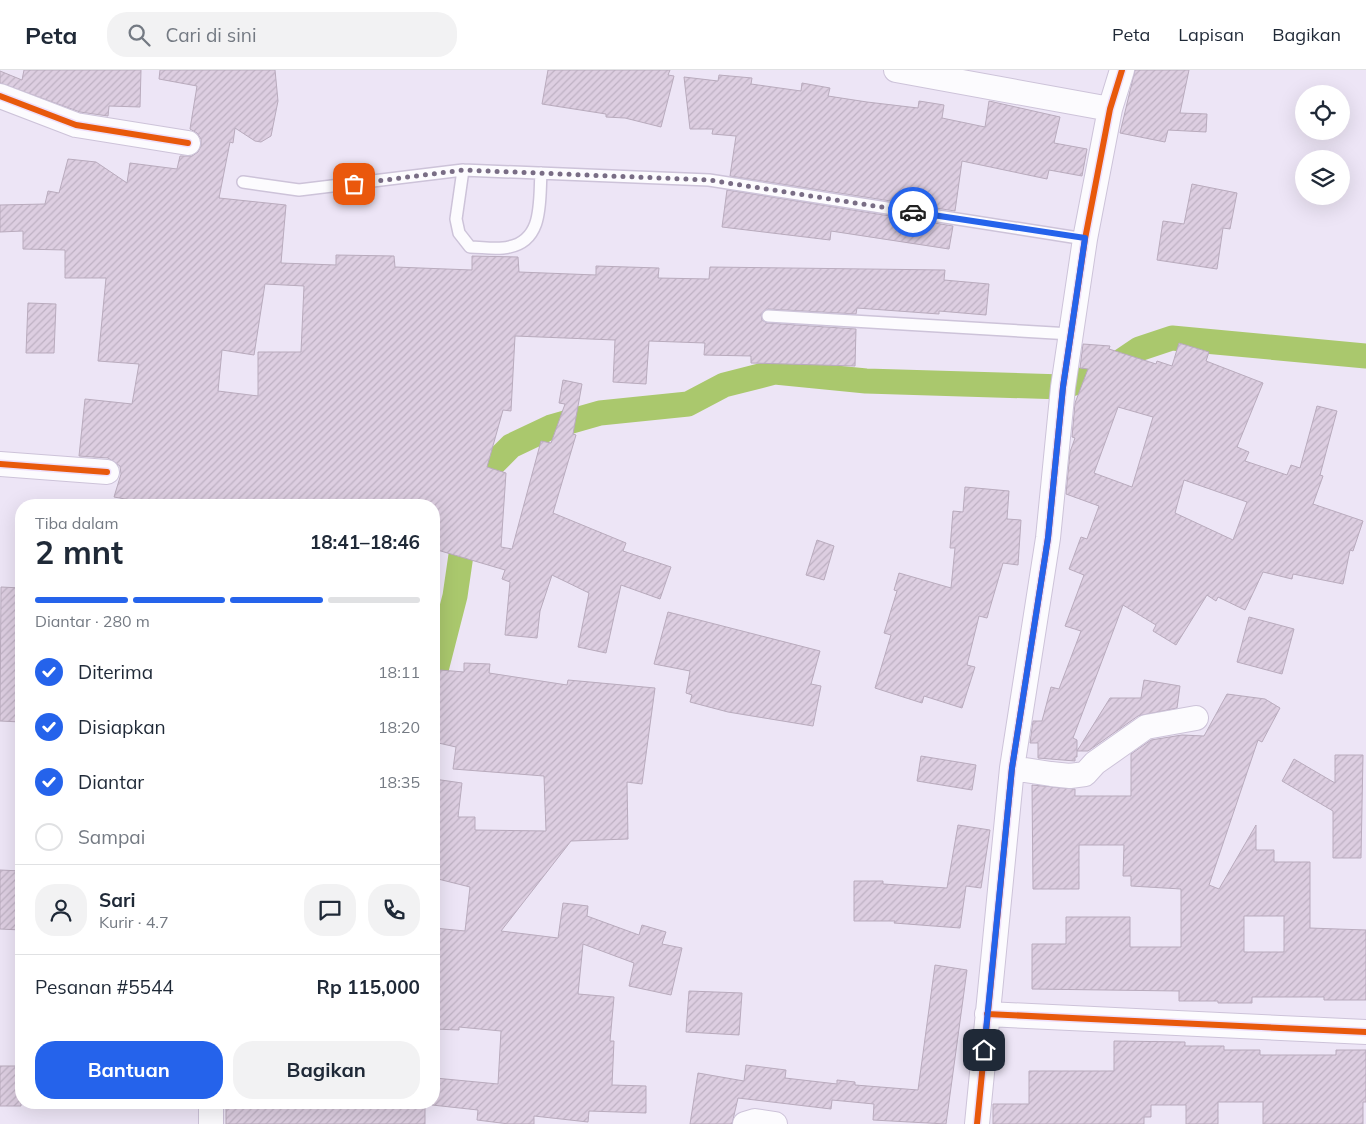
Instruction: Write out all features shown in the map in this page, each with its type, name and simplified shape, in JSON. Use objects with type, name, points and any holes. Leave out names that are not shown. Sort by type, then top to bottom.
[{"type":"street","points":[[896,70],[1110,109]]},
{"type":"street","points":[[977,1124],[1012,768],[1048,538],[1063,387],[1085,238],[1110,109],[1122,70]]},
{"type":"street","points":[[0,96],[76,125],[188,143]]},
{"type":"street","points":[[0,464],[108,472]]},
{"type":"street","points":[[1012,768],[1051,774],[1085,774],[1095,763],[1146,727],[1196,718]]},
{"type":"street","points":[[987,1014],[1366,1032]]},
{"type":"street","points":[[745,1124],[755,1121],[775,1124]]},
{"type":"lane","points":[[243,182],[299,190],[463,170],[709,180],[1085,238]]},
{"type":"lane","points":[[463,170],[456,219],[458,233],[470,247],[509,247],[526,240],[536,226],[541,173]]},
{"type":"lane","points":[[768,316],[1071,334]]},
{"type":"building","points":[[24,70],[141,70],[140,107],[109,106],[108,116],[80,112],[0,83],[0,71],[22,80]]},
{"type":"building","points":[[160,70],[275,70],[278,101],[271,136],[261,142],[255,141],[235,128],[233,143],[230,142],[219,198],[286,205],[281,263],[336,265],[336,255],[394,256],[395,267],[472,270],[472,256],[518,257],[519,272],[596,275],[596,266],[659,268],[658,278],[709,279],[710,267],[945,270],[944,280],[989,284],[986,315],[939,311],[939,314],[857,308],[856,314],[768,309],[761,315],[762,320],[767,323],[856,329],[855,366],[751,363],[751,356],[704,355],[705,343],[649,341],[646,384],[613,382],[615,340],[515,336],[511,411],[503,410],[487,467],[506,473],[501,547],[512,549],[541,441],[551,443],[565,404],[559,403],[563,380],[582,384],[573,434],[576,435],[553,513],[626,543],[623,551],[671,567],[660,599],[621,585],[606,653],[578,647],[589,593],[552,575],[540,611],[537,638],[505,635],[510,582],[502,579],[505,570],[440,551],[440,499],[125,499],[114,497],[121,474],[120,466],[108,458],[79,456],[85,399],[132,404],[139,364],[98,361],[106,278],[65,278],[65,250],[23,249],[23,231],[0,232],[0,205],[45,204],[48,191],[59,193],[68,159],[96,162],[127,183],[130,163],[177,169],[180,156],[192,156],[198,152],[201,146],[201,139],[197,133],[190,129],[197,86],[159,79]],"holes":[[[265,284],[304,286],[301,352],[258,352],[258,396],[218,391],[222,350],[254,355]]]},
{"type":"building","points":[[548,70],[670,70],[668,75],[674,76],[661,127],[625,118],[606,117],[606,114],[542,104]]},
{"type":"building","points":[[1135,70],[1189,70],[1180,113],[1207,114],[1206,132],[1168,130],[1165,142],[1120,133]]},
{"type":"building","points":[[719,75],[752,78],[751,84],[801,91],[802,83],[830,88],[828,96],[867,102],[918,108],[919,101],[944,105],[942,118],[985,127],[989,101],[1060,117],[1054,143],[1087,149],[1082,176],[1049,170],[1047,179],[962,161],[955,211],[730,176],[736,136],[712,134],[713,129],[690,129],[684,77],[718,81]]},
{"type":"building","points":[[1192,184],[1237,193],[1230,229],[1223,228],[1217,269],[1157,260],[1163,221],[1184,224]]},
{"type":"building","points":[[727,190],[953,226],[949,249],[831,231],[830,240],[722,227]]},
{"type":"building","points":[[28,303],[56,304],[54,353],[26,353]]},
{"type":"building","points":[[1179,343],[1209,352],[1206,361],[1263,383],[1237,447],[1249,452],[1245,461],[1287,475],[1291,465],[1300,468],[1317,406],[1337,411],[1320,475],[1323,476],[1313,504],[1363,521],[1353,551],[1350,550],[1343,584],[1293,574],[1292,579],[1263,572],[1245,610],[1218,597],[1216,601],[1207,595],[1176,645],[1153,631],[1156,625],[1123,605],[1073,738],[1077,740],[1077,757],[1075,757],[1075,761],[1038,758],[1038,743],[1030,743],[1033,721],[1042,721],[1051,687],[1059,689],[1081,631],[1065,626],[1084,575],[1069,569],[1081,537],[1087,539],[1099,506],[1066,494],[1070,452],[1075,438],[1072,437],[1075,403],[1088,369],[1080,368],[1083,344],[1110,346],[1109,349],[1156,364],[1157,361],[1172,366]],"holes":[[[1118,407],[1153,417],[1132,487],[1094,473]],[[1184,480],[1247,502],[1233,540],[1175,513]]]},
{"type":"building","points":[[965,487],[1009,491],[1007,519],[1021,520],[1018,565],[1003,563],[987,618],[979,616],[967,665],[975,667],[962,708],[924,696],[922,703],[875,688],[891,635],[884,633],[897,591],[894,590],[899,573],[951,588],[955,548],[950,548],[953,511],[963,512]]},
{"type":"building","points":[[817,540],[834,546],[824,580],[806,575]]},
{"type":"building","points":[[1,587],[15,588],[15,722],[0,721]]},
{"type":"building","points":[[668,612],[820,651],[811,684],[821,686],[813,726],[728,712],[690,702],[692,695],[686,693],[690,671],[654,664]]},
{"type":"building","points":[[1249,617],[1294,629],[1282,674],[1237,662]]},
{"type":"building","points":[[464,663],[490,664],[489,673],[567,685],[568,680],[655,688],[642,784],[627,782],[628,839],[571,841],[501,931],[558,938],[563,903],[588,906],[587,916],[639,935],[642,925],[666,932],[662,944],[682,948],[671,995],[629,986],[634,963],[583,944],[578,994],[614,997],[610,1041],[614,1041],[612,1085],[646,1086],[646,1113],[589,1111],[588,1122],[534,1116],[534,1124],[509,1124],[477,1120],[478,1110],[440,1106],[440,1078],[498,1084],[501,1031],[459,1027],[459,1030],[440,1029],[440,929],[465,931],[470,887],[440,880],[440,780],[462,783],[458,817],[475,817],[475,830],[546,831],[544,776],[453,769],[456,747],[440,743],[440,670],[464,672]]},
{"type":"building","points":[[1144,680],[1180,686],[1177,708],[1138,716],[1088,751],[1077,751],[1110,698],[1141,698]]},
{"type":"building","points":[[1227,694],[1265,699],[1280,708],[1262,742],[1258,740],[1209,885],[1219,889],[1256,825],[1256,850],[1274,850],[1274,862],[1310,862],[1310,928],[1366,930],[1366,1000],[1324,1000],[1324,997],[1252,997],[1252,1003],[1218,1003],[1218,1001],[1179,1001],[1179,991],[1032,989],[1032,944],[1066,944],[1066,917],[1130,917],[1130,947],[1181,947],[1181,889],[1131,886],[1131,876],[1123,876],[1124,845],[1079,845],[1079,889],[1033,889],[1032,785],[1075,789],[1075,796],[1131,796],[1131,754],[1151,740],[1182,735],[1204,736]],"holes":[[[1244,916],[1284,916],[1284,952],[1244,952]]]},
{"type":"building","points":[[1335,755],[1363,755],[1361,858],[1333,858],[1333,811],[1282,781],[1294,759],[1335,783]]},
{"type":"building","points":[[921,756],[976,765],[972,790],[917,781]]},
{"type":"building","points":[[958,825],[990,830],[981,888],[966,886],[960,928],[894,923],[895,921],[854,921],[854,881],[883,881],[883,884],[947,888]]},
{"type":"building","points":[[0,870],[15,871],[15,930],[0,929]]},
{"type":"building","points":[[935,965],[967,970],[946,1124],[873,1120],[874,1104],[832,1100],[831,1109],[738,1098],[732,1124],[690,1124],[698,1073],[744,1081],[746,1065],[786,1070],[785,1078],[837,1084],[837,1080],[855,1082],[855,1085],[918,1090]]},
{"type":"building","points":[[689,991],[742,993],[739,1035],[686,1032]]},
{"type":"building","points":[[1114,1041],[1185,1042],[1185,1046],[1224,1046],[1224,1050],[1260,1050],[1260,1055],[1336,1055],[1336,1050],[1366,1050],[1366,1102],[1363,1102],[1363,1124],[1263,1124],[1263,1102],[1218,1102],[1218,1124],[1186,1124],[1186,1105],[1151,1105],[1151,1117],[1144,1117],[1144,1124],[993,1124],[993,1104],[1029,1104],[1029,1071],[1114,1071]]},
{"type":"building","points":[[0,1066],[15,1066],[15,1106],[0,1106]]},
{"type":"building","points":[[226,1109],[425,1109],[425,1124],[226,1124]]},
{"type":"waterway","points":[[440,655],[455,596],[462,548],[463,513],[476,481],[511,446],[551,427],[600,413],[688,404],[724,385],[775,372],[866,381],[1063,387],[1105,372],[1139,349],[1172,338],[1366,356]]},
{"type":"cycle path","points":[[977,1124],[1012,768],[1048,538],[1063,387],[1085,239],[1110,109],[1122,70]]},
{"type":"cycle path","points":[[0,96],[76,125],[188,143]]},
{"type":"cycle path","points":[[0,464],[107,472]]},
{"type":"cycle path","points":[[987,1014],[1366,1032]]},
{"type":"way so far","points":[[354,184],[463,170],[709,180],[913,212]]},
{"type":"route","points":[[913,212],[1085,238],[1063,387],[1048,538],[1012,768],[984,1050]]}]
